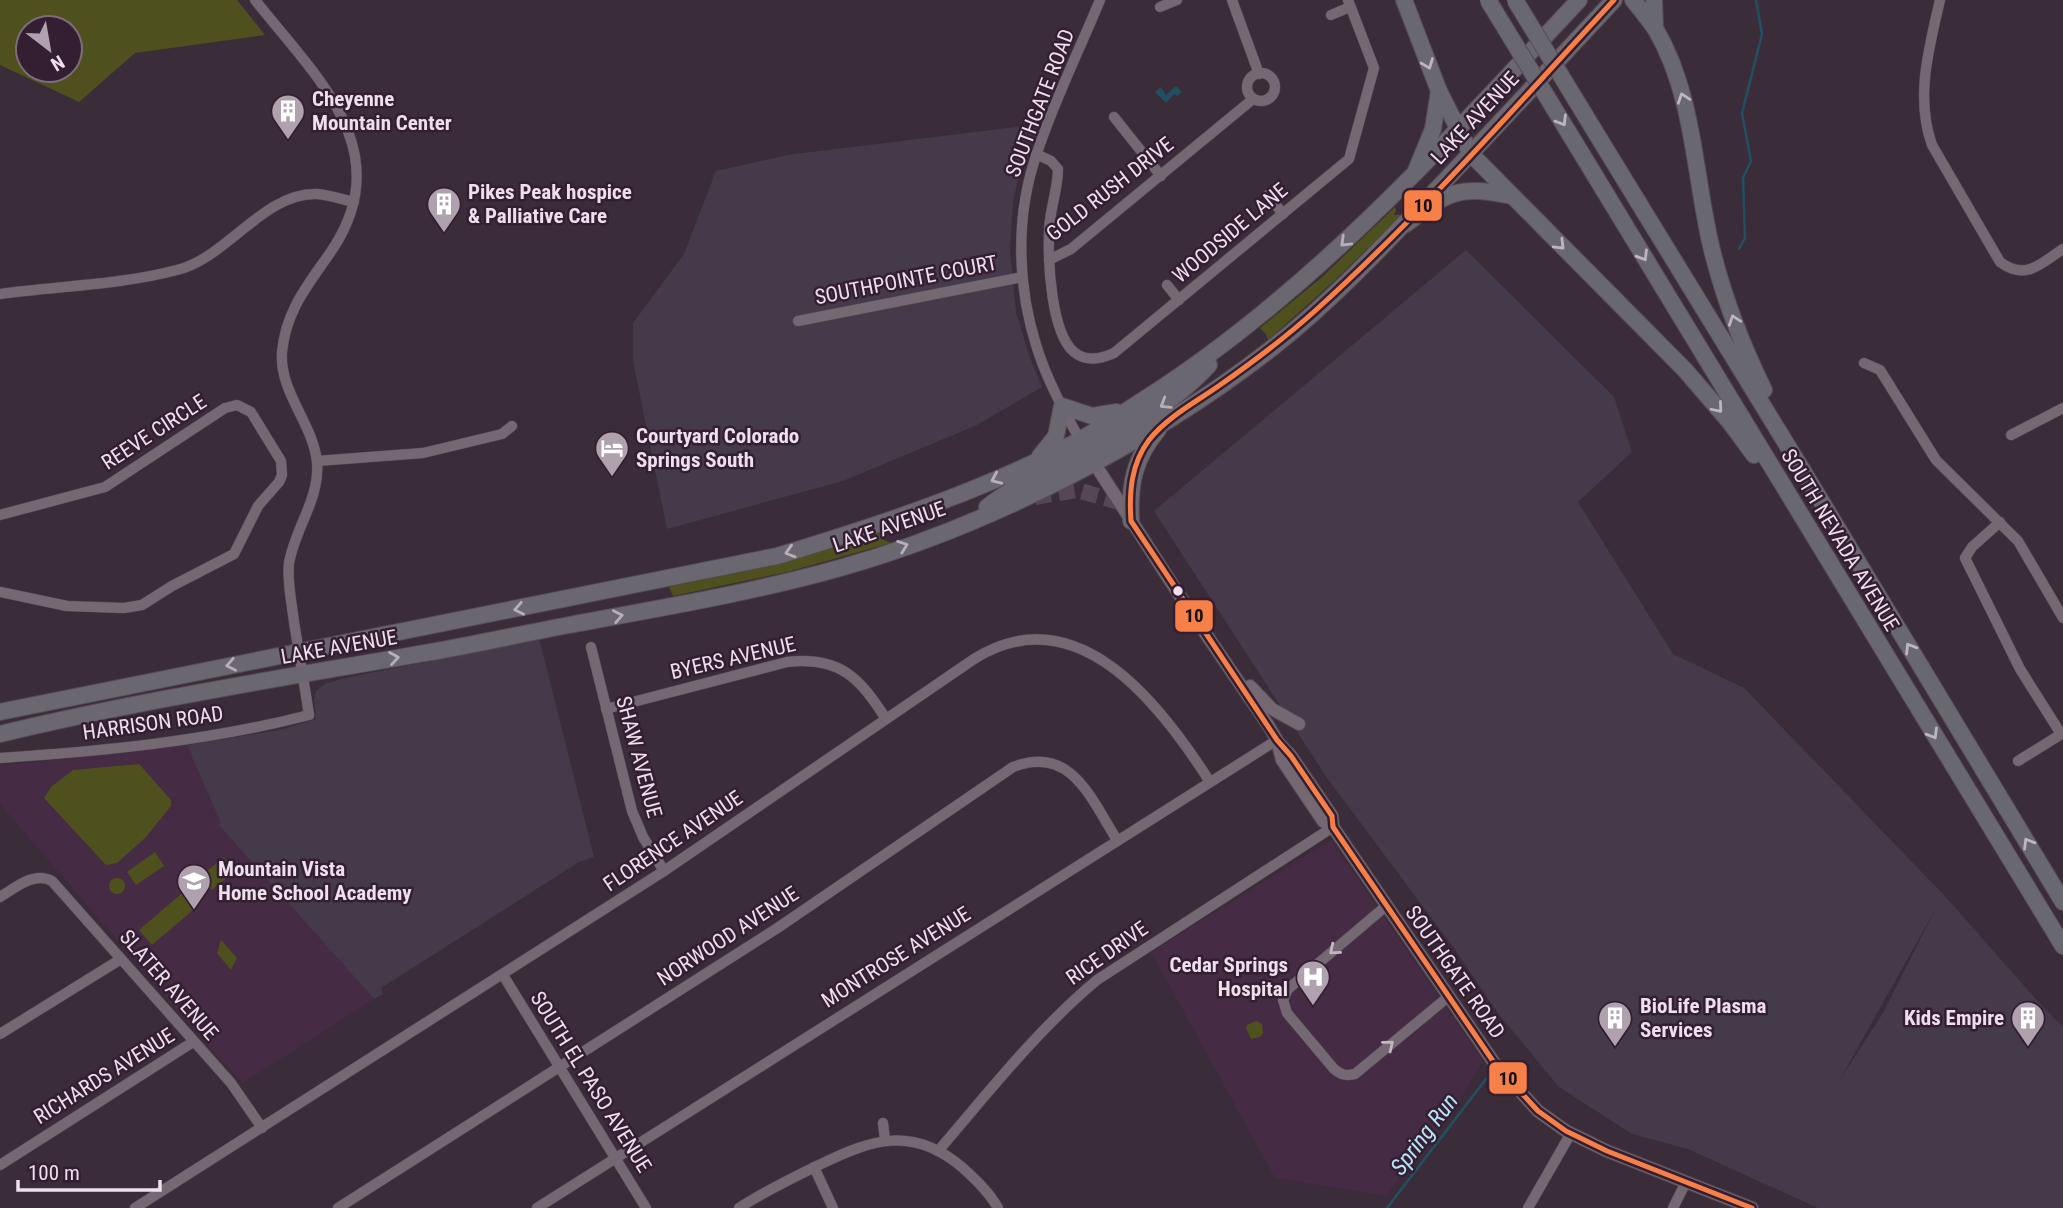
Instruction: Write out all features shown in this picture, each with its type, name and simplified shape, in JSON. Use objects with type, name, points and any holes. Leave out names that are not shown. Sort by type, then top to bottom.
[{"type":"highway","points":[[1404,0],[1439,91],[1471,154],[1707,394],[1730,421],[1847,591]]},
{"type":"highway","name":"SOUTH NEVADA AVENUE","points":[[1488,0],[2063,946]]},
{"type":"highway","name":"SOUTH NEVADA AVENUE","points":[[1515,0],[2063,902]]},
{"type":"highway","points":[[1633,0],[1656,30],[1672,64],[1686,107],[1712,248],[1721,282],[1740,338],[1803,471]]},
{"type":"highway","points":[[1654,0],[1656,30]]},
{"type":"highway","points":[[1415,173],[1433,130],[1439,91]]},
{"type":"highway","points":[[1406,224],[1436,202],[1461,190],[1512,196]]},
{"type":"main road","name":"LAKE AVENUE","points":[[0,734],[789,581],[843,567],[971,520],[1087,451],[1134,406],[1231,339],[1308,276],[1415,173],[1579,0]]},
{"type":"main road","name":"LAKE AVENUE","points":[[0,712],[777,556],[878,526],[1033,463],[1087,451],[1164,422],[1272,348],[1360,270],[1614,0]]},
{"type":"main road","points":[[1087,451],[1174,398],[1195,381],[1231,339]]},
{"type":"main road","points":[[1033,463],[1056,436],[1062,406],[1080,414],[1102,416],[1134,406]]},
{"type":"main road","points":[[1131,521],[1130,488],[1134,468],[1147,442],[1164,422]]},
{"type":"street","points":[[254,0],[341,111],[356,158],[356,187],[349,218],[331,253],[303,290],[284,340],[282,353],[284,375],[317,461],[316,486],[292,550],[288,578],[303,674]]},
{"type":"street","name":"SOUTHGATE ROAD","points":[[1100,0],[1036,154],[1023,220],[1022,277],[1026,304],[1037,349],[1062,406],[1131,521],[1277,740],[1291,755],[1332,816],[1333,827],[1495,1064],[1522,1096],[1538,1111],[1571,1133],[1607,1151],[1752,1208]]},
{"type":"street","points":[[1160,7],[1177,0]]},
{"type":"street","points":[[1232,0],[1259,74]]},
{"type":"street","points":[[1940,0],[1928,55],[1923,95],[1926,128],[1932,145],[2000,262],[2012,271],[2029,271],[2063,249]]},
{"type":"street","points":[[1331,15],[1349,3]]},
{"type":"street","name":"WOODSIDE LANE","points":[[1049,260],[1052,288],[1068,346],[1080,356],[1097,359],[1114,354],[1349,159],[1374,68],[1349,3]]},
{"type":"street","points":[[1259,74],[1270,77],[1274,89],[1268,99],[1262,101],[1253,99],[1248,91],[1248,82],[1252,76],[1259,74]]},
{"type":"street","name":"GOLD RUSH DRIVE","points":[[1036,154],[1051,161],[1058,169],[1049,222],[1049,260],[1071,249],[1253,99]]},
{"type":"street","points":[[1114,117],[1161,176]]},
{"type":"street","points":[[0,294],[176,271],[210,255],[272,208],[298,196],[316,194],[354,202]]},
{"type":"street","points":[[1268,195],[1283,214]]},
{"type":"street","name":"SOUTHPOINTE COURT","points":[[798,321],[1022,277]]},
{"type":"street","points":[[1167,285],[1179,300]]},
{"type":"street","points":[[1864,363],[1880,370],[1942,467],[2018,541],[2063,618]]},
{"type":"street","name":"REEVE CIRCLE","points":[[0,514],[105,487],[225,408],[237,405],[251,412],[281,461],[279,482],[258,506],[234,554],[142,605],[124,608],[67,606],[0,592]]},
{"type":"street","points":[[2011,435],[2063,408]]},
{"type":"street","points":[[317,461],[423,453],[502,434],[512,426]]},
{"type":"street","points":[[2000,522],[1972,547],[1965,558],[2020,669],[2062,734],[2018,761]]},
{"type":"street","name":"FLORENCE AVENUE","points":[[135,1208],[664,871],[985,653],[1020,641],[1059,641],[1094,655],[1131,683],[1170,723],[1210,782]]},
{"type":"street","name":"SHAW AVENUE","points":[[590,647],[636,824],[664,871]]},
{"type":"street","name":"BYERS AVENUE","points":[[606,709],[788,662],[811,660],[833,665],[853,677],[870,694],[886,719]]},
{"type":"street","points":[[1227,663],[1272,709],[1299,724]]},
{"type":"street","name":"HARRISON ROAD","points":[[0,758],[75,753],[173,741],[259,728],[309,715],[303,674]]},
{"type":"street","name":"MONTROSE AVENUE","points":[[537,1208],[1277,740]]},
{"type":"street","name":"NORWOOD AVENUE","points":[[338,1208],[779,927],[1013,767],[1035,760],[1065,769],[1082,785],[1117,840]]},
{"type":"street","name":"RICE DRIVE","points":[[938,1150],[1064,1008],[1097,980],[1333,827]]},
{"type":"street","name":"SLATER AVENUE","points":[[0,897],[27,881],[40,877],[52,881],[230,1083],[262,1128]]},
{"type":"street","points":[[1386,906],[1288,989],[1283,1000],[1287,1013],[1339,1074],[1350,1075],[1355,1074],[1448,997]]},
{"type":"street","points":[[0,1034],[121,959]]},
{"type":"street","name":"SOUTH EL PASO AVENUE","points":[[503,975],[646,1208]]},
{"type":"street","name":"RICHARDS AVENUE","points":[[0,1165],[193,1042]]},
{"type":"street","points":[[883,1123],[885,1140]]},
{"type":"street","points":[[1528,1208],[1571,1133]]},
{"type":"street","points":[[739,1208],[775,1186],[853,1148],[885,1140],[907,1140],[938,1150],[972,1176],[998,1208]]},
{"type":"street","points":[[814,1167],[833,1208]]},
{"type":"street","points":[[1673,1208],[1686,1182]]},
{"type":"shaded area","points":[[1040,124],[1027,148],[1018,179],[1013,202],[1010,251],[1016,312],[1042,387],[977,425],[843,481],[667,529],[633,361],[633,323],[684,254],[716,171],[787,155]]},
{"type":"shaded area","points":[[1466,250],[1614,397],[1632,452],[1578,502],[1673,654],[1744,688],[1943,894],[2063,1027],[2063,1208],[1818,1208],[1688,1149],[1632,1134],[1559,1087],[1497,1012],[1454,948],[1327,778],[1154,511]],"holes":[[[1936,908],[1883,1013],[1839,1081]]]},
{"type":"shaded area","points":[[539,638],[594,857],[579,862],[381,988],[383,994],[374,999],[218,825],[187,745],[280,730],[316,719],[316,691],[325,684],[341,679]]},
{"type":"shaded area","name":"Mountain Vista Home School Academy","points":[[187,745],[221,823],[219,825],[374,999],[243,1083],[0,804],[0,766]]},
{"type":"shaded area","name":"Cedar Springs Hospital","points":[[1326,843],[1331,843],[1337,849],[1483,1061],[1459,1101],[1386,1196],[1275,1178],[1151,952]]},
{"type":"green space","points":[[0,0],[237,0],[265,35],[135,53],[79,102],[41,84],[84,84],[84,14],[14,14],[14,72],[0,65]]},
{"type":"green space","points":[[1395,207],[1394,215],[1402,215],[1268,340],[1260,328],[1321,278]]},
{"type":"green space","points":[[887,531],[882,539],[891,543],[787,572],[673,596],[669,587],[775,564]]},
{"type":"green space","points":[[139,764],[171,800],[171,806],[145,838],[117,863],[106,865],[44,798],[51,787],[73,770]]},
{"type":"green space","points":[[155,852],[164,866],[136,885],[127,872]]},
{"type":"green space","points":[[224,857],[235,871],[212,890],[200,877]]},
{"type":"green space","points":[[117,878],[123,880],[123,892],[117,894],[111,892],[109,886],[111,880]]},
{"type":"green space","points":[[187,889],[200,904],[152,945],[139,930]]},
{"type":"green space","points":[[221,940],[237,958],[231,970],[217,953]]},
{"type":"green space","points":[[1256,1021],[1262,1024],[1263,1033],[1260,1037],[1251,1039],[1246,1028]]},
{"type":"water","points":[[1176,86],[1182,92],[1177,96],[1174,94],[1166,103],[1155,92],[1161,87],[1166,95]]},
{"type":"waterway","name":"Spring Run","points":[[1739,249],[1745,238],[1743,178],[1751,161],[1742,113],[1762,34],[1756,0]]},
{"type":"waterway","name":"Spring Run","points":[[1387,1208],[1486,1079]]},
{"type":"tunnel","points":[[1035,497],[1077,490],[1119,502]]},
{"type":"transit line","name":"10","points":[[1614,0],[1394,236],[1316,310],[1281,340],[1156,432],[1143,449],[1135,469],[1130,499],[1131,521],[1277,740],[1332,816],[1333,827],[1495,1064],[1538,1111],[1566,1131],[1607,1151],[1752,1208]]},
{"type":"place","name":"Cheyenne Mountain Center","points":[[288,141]]},
{"type":"place","name":"Pikes Peak hospice & Palliative Care","points":[[444,234]]},
{"type":"place","name":"Courtyard Colorado Springs South","points":[[612,478]]},
{"type":"place","name":"Mountain Vista Home School Academy","points":[[194,911]]},
{"type":"place","name":"Cedar Springs Hospital","points":[[1313,1007]]},
{"type":"place","name":"BioLife Plasma Services","points":[[1615,1048]]},
{"type":"place","name":"Kids Empire","points":[[2028,1048]]}]
